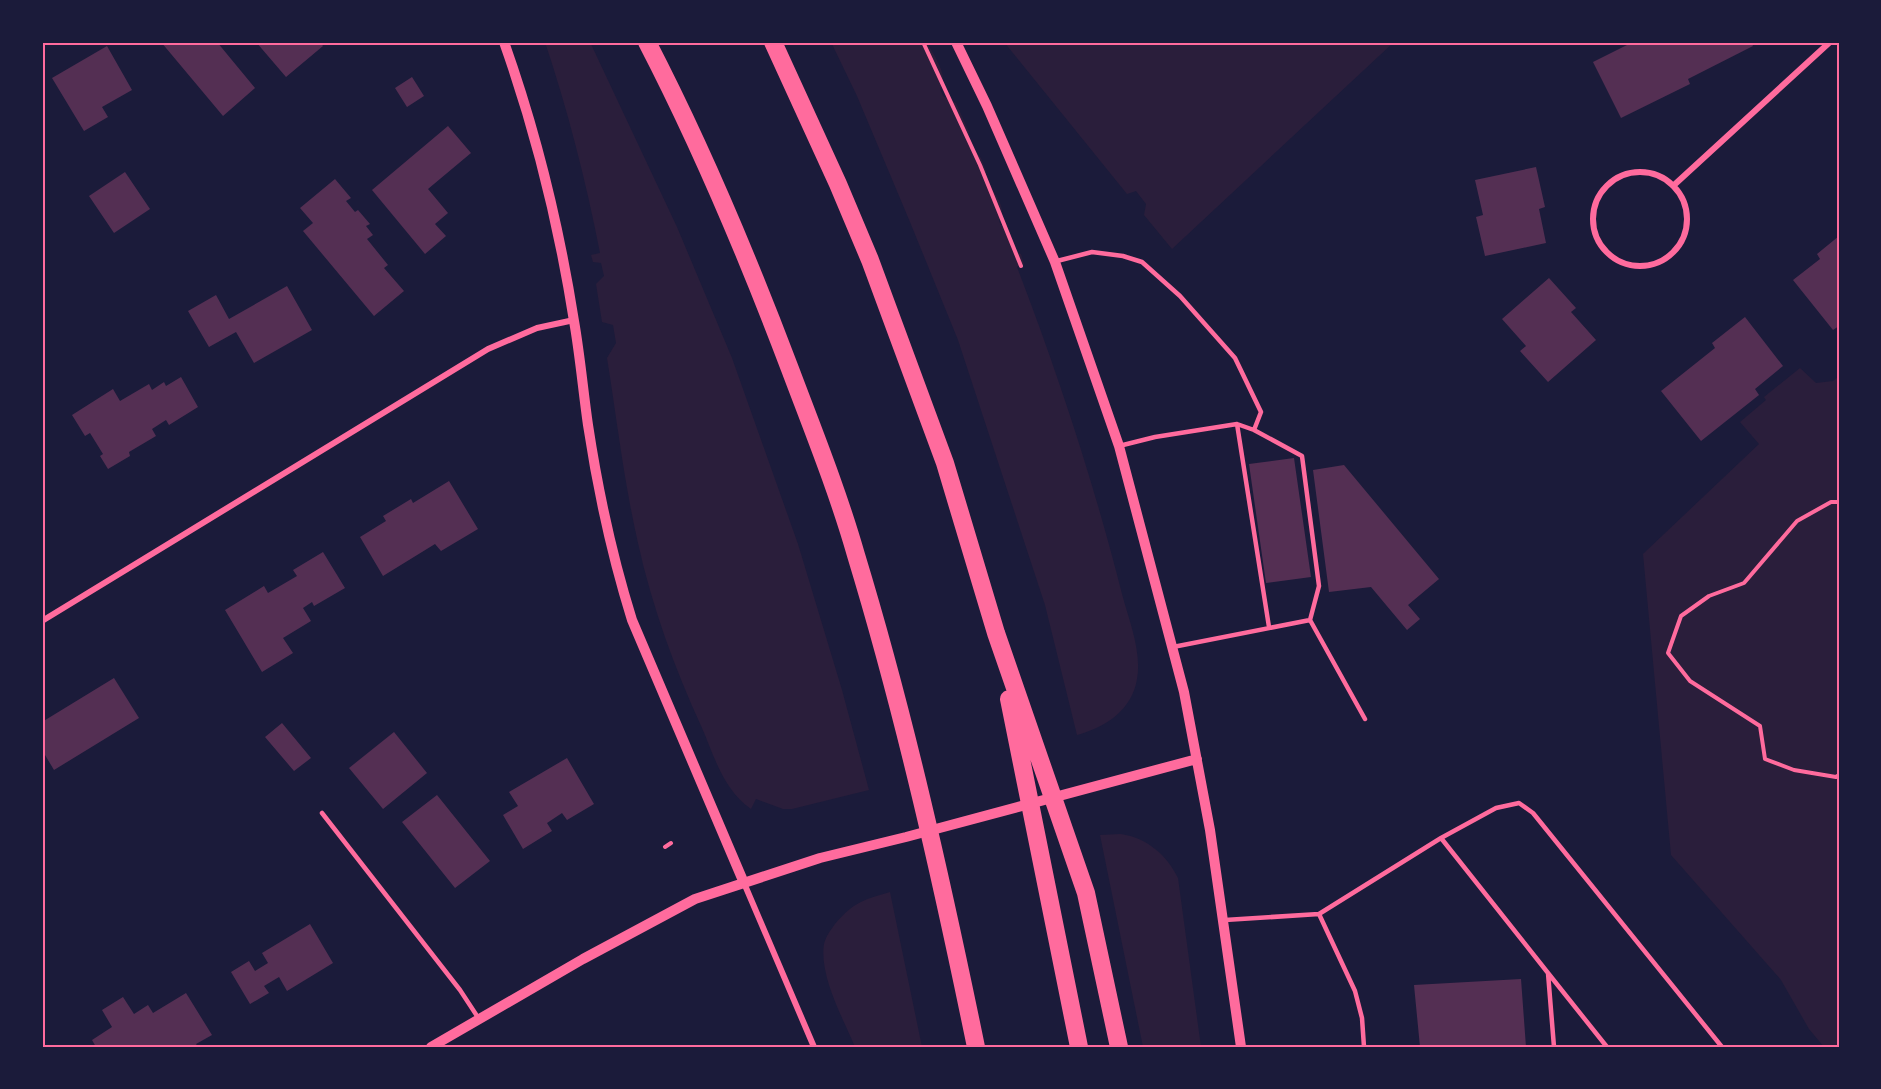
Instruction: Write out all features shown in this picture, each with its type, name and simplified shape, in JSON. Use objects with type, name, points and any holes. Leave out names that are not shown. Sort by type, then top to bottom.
[{"type":"highway","points":[[647,42],[732,220],[813,429],[856,552],[899,708],[976,1047]]},
{"type":"highway","points":[[773,42],[843,195],[901,342],[945,463],[996,633],[1086,893],[1119,1047]]},
{"type":"highway","points":[[996,633],[1079,1047]]},
{"type":"street","points":[[504,42],[541,162],[574,320],[602,502],[628,609],[814,1047]]},
{"type":"street","points":[[956,42],[987,106],[1055,262],[1119,446],[1173,647],[1197,759],[1224,920],[1242,1047]]},
{"type":"street","points":[[1673,186],[1830,42]]},
{"type":"street","points":[[1644,172],[1660,177],[1673,186],[1682,198],[1686,212],[1684,234],[1673,253],[1660,262],[1646,266],[1631,266],[1617,261],[1605,252],[1592,222],[1594,206],[1601,192],[1613,180],[1628,174],[1644,172]]},
{"type":"street","points":[[42,621],[488,349],[537,328],[574,320]]},
{"type":"street","points":[[431,1047],[583,959],[694,899],[820,858],[1197,759]]},
{"type":"lane","points":[[1055,262],[1092,252],[1123,256],[1142,262],[1180,296],[1235,358],[1261,412],[1254,430]]},
{"type":"lane","points":[[1237,424],[1269,627]]},
{"type":"lane","points":[[1119,446],[1155,437],[1237,424],[1254,430],[1302,456],[1319,586],[1310,620],[1365,719]]},
{"type":"lane","points":[[1173,647],[1310,620]]},
{"type":"lane","points":[[1224,920],[1319,914],[1441,838],[1496,807],[1519,803],[1533,813],[1722,1047]]},
{"type":"lane","points":[[322,813],[460,990],[479,1019]]},
{"type":"lane","points":[[1441,838],[1607,1047]]},
{"type":"lane","points":[[1319,914],[1355,991],[1362,1018],[1364,1047]]},
{"type":"lane","points":[[1548,973],[1554,1047]]},
{"type":"path","points":[[922,42],[980,165],[1021,266]]},
{"type":"path","points":[[1839,502],[1831,502],[1797,521],[1744,583],[1709,596],[1682,616],[1668,653],[1690,681],[1760,726],[1766,759],[1794,770],[1836,777],[1839,775]]},
{"type":"path","points":[[665,847],[671,843]]},
{"type":"shaded area","points":[[545,42],[590,42],[677,227],[732,358],[798,544],[869,790],[792,809],[783,809],[756,799],[751,809],[733,792],[716,762],[657,614],[644,567],[633,520],[607,358],[616,343],[613,325],[602,322],[596,284],[604,276],[601,263],[593,262],[591,255],[600,253],[576,146]]},
{"type":"shaded area","points":[[831,42],[927,42],[942,72],[943,84],[940,89],[943,96],[956,103],[969,132],[967,142],[981,158],[986,177],[1000,202],[1002,215],[999,221],[1001,225],[1006,225],[1009,232],[1007,235],[1014,251],[1021,254],[1024,264],[1017,267],[1061,388],[1087,470],[1131,625],[1138,658],[1137,679],[1130,700],[1116,716],[1088,732],[1077,735],[1045,605],[958,340],[857,96]]},
{"type":"shaded area","points":[[1004,42],[1394,42],[1172,249],[1144,215],[1146,204],[1136,191],[1127,194]]},
{"type":"shaded area","points":[[1800,368],[1816,383],[1833,381],[1839,376],[1839,1047],[1824,1047],[1809,1029],[1781,980],[1671,855],[1643,554],[1759,444],[1740,422],[1766,400],[1764,397]]},
{"type":"shaded area","points":[[1121,834],[1139,839],[1155,849],[1168,862],[1178,878],[1201,1047],[1143,1047],[1100,835]]},
{"type":"shaded area","points":[[890,892],[922,1047],[855,1047],[828,983],[823,956],[824,944],[833,927],[854,906]]},
{"type":"building","points":[[161,42],[217,42],[255,88],[223,116]]},
{"type":"building","points":[[256,42],[320,42],[323,46],[286,77]]},
{"type":"building","points":[[1633,42],[1751,42],[1753,46],[1688,79],[1690,84],[1621,118],[1593,62]]},
{"type":"building","points":[[107,46],[132,90],[102,107],[108,117],[84,131],[52,78]]},
{"type":"building","points":[[412,77],[424,96],[407,107],[395,88]]},
{"type":"building","points":[[448,126],[471,153],[428,189],[448,213],[435,224],[446,236],[425,254],[372,190]]},
{"type":"building","points":[[1536,167],[1545,207],[1539,209],[1546,243],[1485,256],[1476,217],[1483,215],[1475,180]]},
{"type":"building","points":[[125,172],[150,209],[114,233],[89,196]]},
{"type":"building","points":[[335,179],[351,198],[346,201],[355,212],[358,210],[370,224],[366,226],[373,235],[367,239],[388,265],[384,268],[404,291],[374,316],[303,231],[313,223],[300,208]]},
{"type":"building","points":[[1839,236],[1839,326],[1833,330],[1793,280],[1820,259],[1817,254]]},
{"type":"building","points":[[1549,278],[1576,308],[1571,312],[1596,340],[1548,382],[1520,351],[1526,346],[1502,319]]},
{"type":"building","points":[[287,286],[312,330],[254,363],[236,332],[209,347],[188,311],[216,295],[229,319]]},
{"type":"building","points":[[1745,317],[1783,366],[1755,389],[1759,395],[1701,441],[1661,391],[1715,348],[1712,343]]},
{"type":"building","points":[[181,377],[198,407],[169,425],[166,420],[152,429],[156,436],[129,452],[130,456],[108,469],[100,456],[103,454],[90,433],[85,436],[72,415],[113,389],[120,401],[149,384],[152,390],[164,382],[166,386]]},
{"type":"building","points":[[1294,458],[1311,577],[1266,583],[1249,464]]},
{"type":"building","points":[[1344,465],[1439,579],[1408,605],[1420,619],[1407,630],[1371,587],[1329,592],[1313,470]]},
{"type":"building","points":[[449,481],[478,529],[441,551],[435,544],[383,576],[360,537],[386,521],[383,516],[411,499],[413,503]]},
{"type":"building","points":[[323,552],[345,588],[314,606],[312,602],[303,608],[311,621],[283,638],[293,653],[262,672],[225,610],[264,586],[268,593],[297,576],[293,570]]},
{"type":"building","points":[[114,678],[139,718],[54,770],[42,750],[42,722]]},
{"type":"building","points":[[282,723],[311,758],[294,771],[265,737]]},
{"type":"building","points":[[394,732],[427,773],[383,809],[349,768]]},
{"type":"building","points":[[567,758],[594,804],[567,820],[562,813],[547,823],[552,831],[523,849],[503,815],[518,806],[509,792]]},
{"type":"building","points":[[437,795],[490,861],[455,888],[402,822]]},
{"type":"building","points":[[310,924],[333,963],[287,991],[279,977],[264,986],[269,993],[250,1004],[231,972],[249,961],[255,971],[268,963],[262,953]]},
{"type":"building","points":[[1521,979],[1526,1047],[1420,1047],[1414,985]]},
{"type":"building","points":[[186,993],[212,1035],[196,1044],[198,1047],[96,1047],[92,1040],[112,1027],[102,1010],[123,997],[134,1014],[148,1005],[153,1013]]}]
